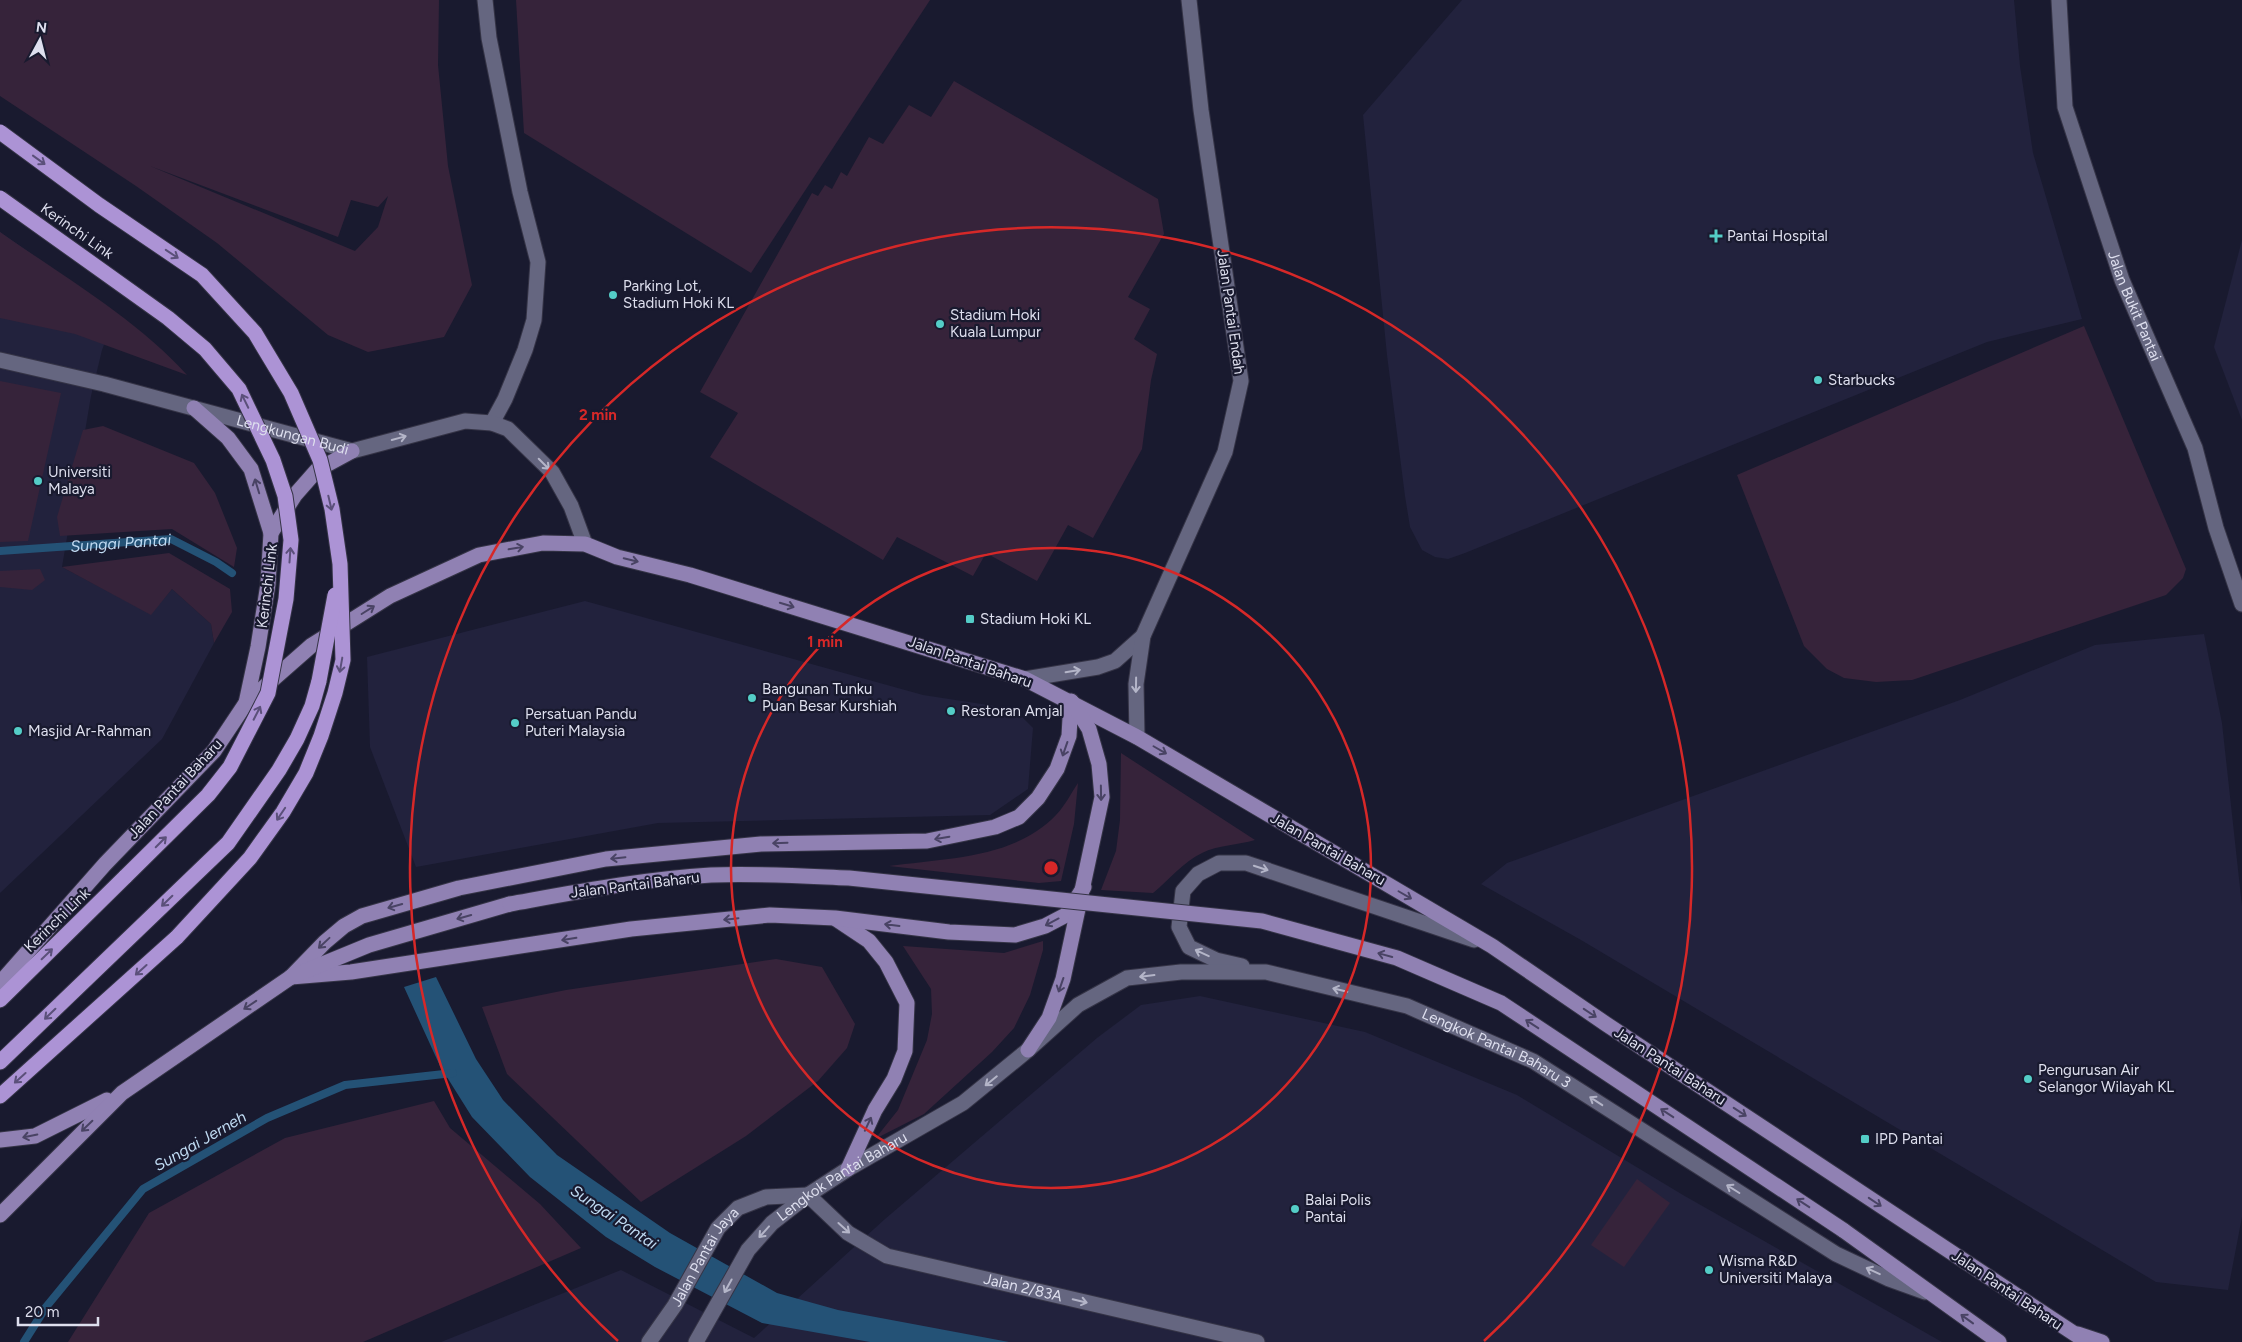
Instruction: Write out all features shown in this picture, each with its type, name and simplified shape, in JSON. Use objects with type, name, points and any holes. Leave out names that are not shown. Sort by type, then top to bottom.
[{"type":"highway","points":[[0,132],[99,204],[202,275],[255,333],[291,393],[320,460],[332,509],[340,564],[343,660],[335,693],[306,773],[283,812],[250,858],[177,937],[0,1096]]},
{"type":"highway","name":"Kerinchi Link","points":[[0,198],[168,318],[205,349],[239,389],[273,460],[285,496],[291,540],[286,599],[268,693],[230,767],[208,795],[0,1000]]},
{"type":"highway","points":[[0,1062],[228,843],[279,770],[297,739],[312,706],[319,681],[340,564]]},
{"type":"main road","points":[[194,408],[228,438],[251,468],[271,533],[268,584],[258,647],[246,703]]},
{"type":"main road","points":[[271,533],[295,495],[317,470],[352,451]]},
{"type":"main road","name":"Jalan Pantai Baharu","points":[[0,983],[105,864],[214,751],[246,703],[312,645],[390,596],[479,555],[543,543],[584,544],[617,557],[690,576],[1025,679],[1071,701],[1138,738],[1492,946],[2087,1342]]},
{"type":"main road","points":[[1028,1050],[1049,1018],[1063,979],[1102,796],[1099,764],[1089,729],[1071,701]]},
{"type":"main road","points":[[290,977],[324,942],[344,926],[362,916],[459,888],[606,859],[761,844],[927,841],[995,828],[1019,817],[1038,798],[1057,769],[1069,736],[1071,701]]},
{"type":"main road","name":"Jalan Pantai Baharu","points":[[0,1215],[122,1093],[290,977],[370,945],[510,904],[595,888],[711,875],[781,875],[849,878],[1262,922],[1397,958],[1501,1003],[1843,1230],[1994,1340]]},
{"type":"main road","points":[[290,977],[351,972],[631,929],[770,915],[835,918],[949,932],[1015,935],[1045,926],[1066,915],[1084,887]]},
{"type":"main road","points":[[835,918],[868,941],[886,962],[907,1003],[905,1051],[894,1079],[875,1110],[848,1168]]},
{"type":"main road","points":[[0,1140],[35,1136],[122,1093]]},
{"type":"main road","points":[[2070,1332],[2102,1342]]},
{"type":"street","points":[[485,0],[489,38],[520,192],[538,262],[534,320],[525,350],[505,399],[492,423]]},
{"type":"street","name":"Jalan Pantai Endah","points":[[1138,738],[1136,684],[1143,636],[1224,452],[1241,381],[1201,110],[1189,0]]},
{"type":"street","name":"Jalan Bukit Pantai","points":[[2059,0],[2066,107],[2122,280],[2195,448],[2216,528],[2242,604]]},
{"type":"street","name":"Lengkungan Budi","points":[[0,360],[83,378],[352,451],[465,421],[492,423],[508,429],[552,472],[571,506],[584,544]]},
{"type":"street","name":"Jalan Pantai Endah","points":[[1025,679],[1116,661],[1143,636]]},
{"type":"street","points":[[1266,972],[1216,960],[1189,947],[1179,927],[1183,891],[1198,874],[1219,863],[1246,863],[1492,946]]},
{"type":"street","name":"Lengkok Pantai Baharu 3","points":[[1028,1050],[1078,1004],[1127,978],[1181,972],[1266,972],[1407,1006],[1533,1061],[1836,1254],[1889,1279],[1934,1296]]},
{"type":"street","name":"Lengkok Pantai Baharu","points":[[696,1342],[748,1250],[772,1223],[808,1195],[848,1168],[963,1103],[1028,1050]]},
{"type":"street","name":"Jalan Pantai Jaya","points":[[649,1342],[675,1305],[718,1228],[738,1208],[766,1197],[808,1195]]},
{"type":"street","name":"Jalan 2/83A","points":[[808,1195],[848,1233],[887,1256],[1258,1342]]},
{"type":"shaded area","points":[[0,0],[439,0],[438,65],[448,166],[472,285],[444,337],[368,352],[328,335],[217,243],[136,186],[0,96]],"holes":[[[150,166],[338,237],[351,200],[378,207],[388,196],[378,227],[355,251]]]},
{"type":"shaded area","points":[[516,0],[930,0],[751,273],[524,133]]},
{"type":"shaded area","name":"Pantai Hospital","points":[[1462,0],[2014,0],[2020,66],[2033,153],[2082,319],[1987,342],[1465,553],[1448,559],[1435,557],[1422,550],[1410,527],[1387,355],[1363,115]]},
{"type":"shaded area","name":"Stadium Hoki Kuala Lumpur","points":[[954,81],[1158,199],[1164,234],[1128,297],[1150,309],[1134,339],[1157,354],[1151,380],[1142,449],[1093,538],[1068,525],[1037,581],[986,553],[973,576],[897,537],[883,560],[710,457],[738,413],[700,392],[812,193],[818,196],[825,185],[832,189],[841,172],[847,176],[869,137],[883,144],[909,105],[931,117]]},
{"type":"shaded area","name":"Universiti Malaya","points":[[0,232],[116,313],[102,350],[91,396],[62,567],[151,614],[172,589],[211,624],[214,643],[162,739],[0,893]]},
{"type":"shaded area","points":[[0,232],[122,317],[146,336],[187,375],[75,334],[0,318]]},
{"type":"shaded area","points":[[2242,240],[2242,420],[2214,347]]},
{"type":"shaded area","points":[[2084,326],[2186,569],[2183,578],[2166,595],[1912,680],[1876,682],[1844,678],[1827,669],[1804,646],[1737,475]]},
{"type":"shaded area","points":[[0,381],[61,393],[28,541],[0,542]]},
{"type":"shaded area","points":[[103,426],[194,463],[215,493],[237,548],[234,567],[172,529],[60,536],[57,517],[83,430]]},
{"type":"shaded area","points":[[169,553],[230,589],[232,612],[214,643],[211,624],[172,589],[151,615],[62,567]]},
{"type":"shaded area","points":[[40,569],[45,580],[32,590],[0,587],[0,571]]},
{"type":"shaded area","points":[[585,601],[923,695],[1014,709],[1033,728],[1028,789],[990,815],[658,823],[416,867],[370,747],[367,657]]},
{"type":"shaded area","name":"Pengurusan Air Selangor Wilayah KL","points":[[2204,634],[2222,723],[2242,906],[2242,1217],[2228,1290],[2156,1282],[1581,940],[1481,884],[1507,863],[1960,700],[2095,645]]},
{"type":"shaded area","points":[[1121,753],[1255,840],[1215,848],[1202,853],[1182,866],[1153,893],[1101,890],[1116,851],[1120,820]]},
{"type":"shaded area","points":[[1078,783],[1074,824],[1061,881],[1039,883],[889,866],[978,854],[1020,840],[1039,829],[1056,815]]},
{"type":"shaded area","points":[[1043,941],[1043,950],[1030,995],[1014,1028],[992,1052],[924,1114],[875,1139],[898,1110],[927,1040],[932,1014],[931,989],[903,946],[1004,953]]},
{"type":"shaded area","points":[[776,959],[822,967],[855,1024],[847,1048],[818,1081],[746,1136],[641,1202],[507,1074],[482,1007],[566,990]]},
{"type":"shaded area","points":[[1200,996],[1365,1032],[1517,1095],[1683,1195],[1942,1342],[441,1342],[621,1270],[754,1338],[885,1219],[1097,1038],[1141,1005]]},
{"type":"shaded area","points":[[434,1101],[450,1128],[540,1204],[581,1248],[363,1342],[68,1342],[149,1213],[285,1138]]},
{"type":"shaded area","points":[[1637,1179],[1670,1203],[1624,1267],[1591,1245]]},
{"type":"water","points":[[436,977],[476,1059],[503,1100],[557,1155],[670,1233],[777,1293],[838,1310],[1009,1342],[870,1342],[762,1323],[655,1267],[606,1237],[530,1177],[472,1117],[440,1066],[404,987]]},
{"type":"waterway","name":"Sungai Pantai","points":[[0,551],[171,539],[216,562],[232,573]]},
{"type":"waterway","name":"Sungai Jerneh","points":[[24,1342],[46,1307],[143,1189],[267,1118],[345,1085],[453,1073]]},
{"type":"place","name":"Pantai Hospital","points":[[1716,236]]},
{"type":"place","name":"Parking Lot, Stadium Hoki KL","points":[[613,295]]},
{"type":"place","name":"Stadium Hoki Kuala Lumpur","points":[[940,324]]},
{"type":"place","name":"Starbucks","points":[[1818,380]]},
{"type":"place","name":"Universiti Malaya","points":[[38,481]]},
{"type":"place","name":"Stadium Hoki KL","points":[[970,619]]},
{"type":"place","name":"Bangunan Tunku Puan Besar Kurshiah","points":[[752,698]]},
{"type":"place","name":"Restoran Amjal","points":[[951,711]]},
{"type":"place","name":"Persatuan Pandu Puteri Malaysia","points":[[515,723]]},
{"type":"place","name":"Masjid Ar-Rahman","points":[[18,731]]},
{"type":"place","name":"Pengurusan Air Selangor Wilayah KL","points":[[2028,1079]]},
{"type":"place","name":"IPD Pantai","points":[[1865,1139]]},
{"type":"place","name":"Balai Polis Pantai","points":[[1295,1209]]},
{"type":"place","name":"Wisma R&D Universiti Malaya","points":[[1709,1270]]}]
